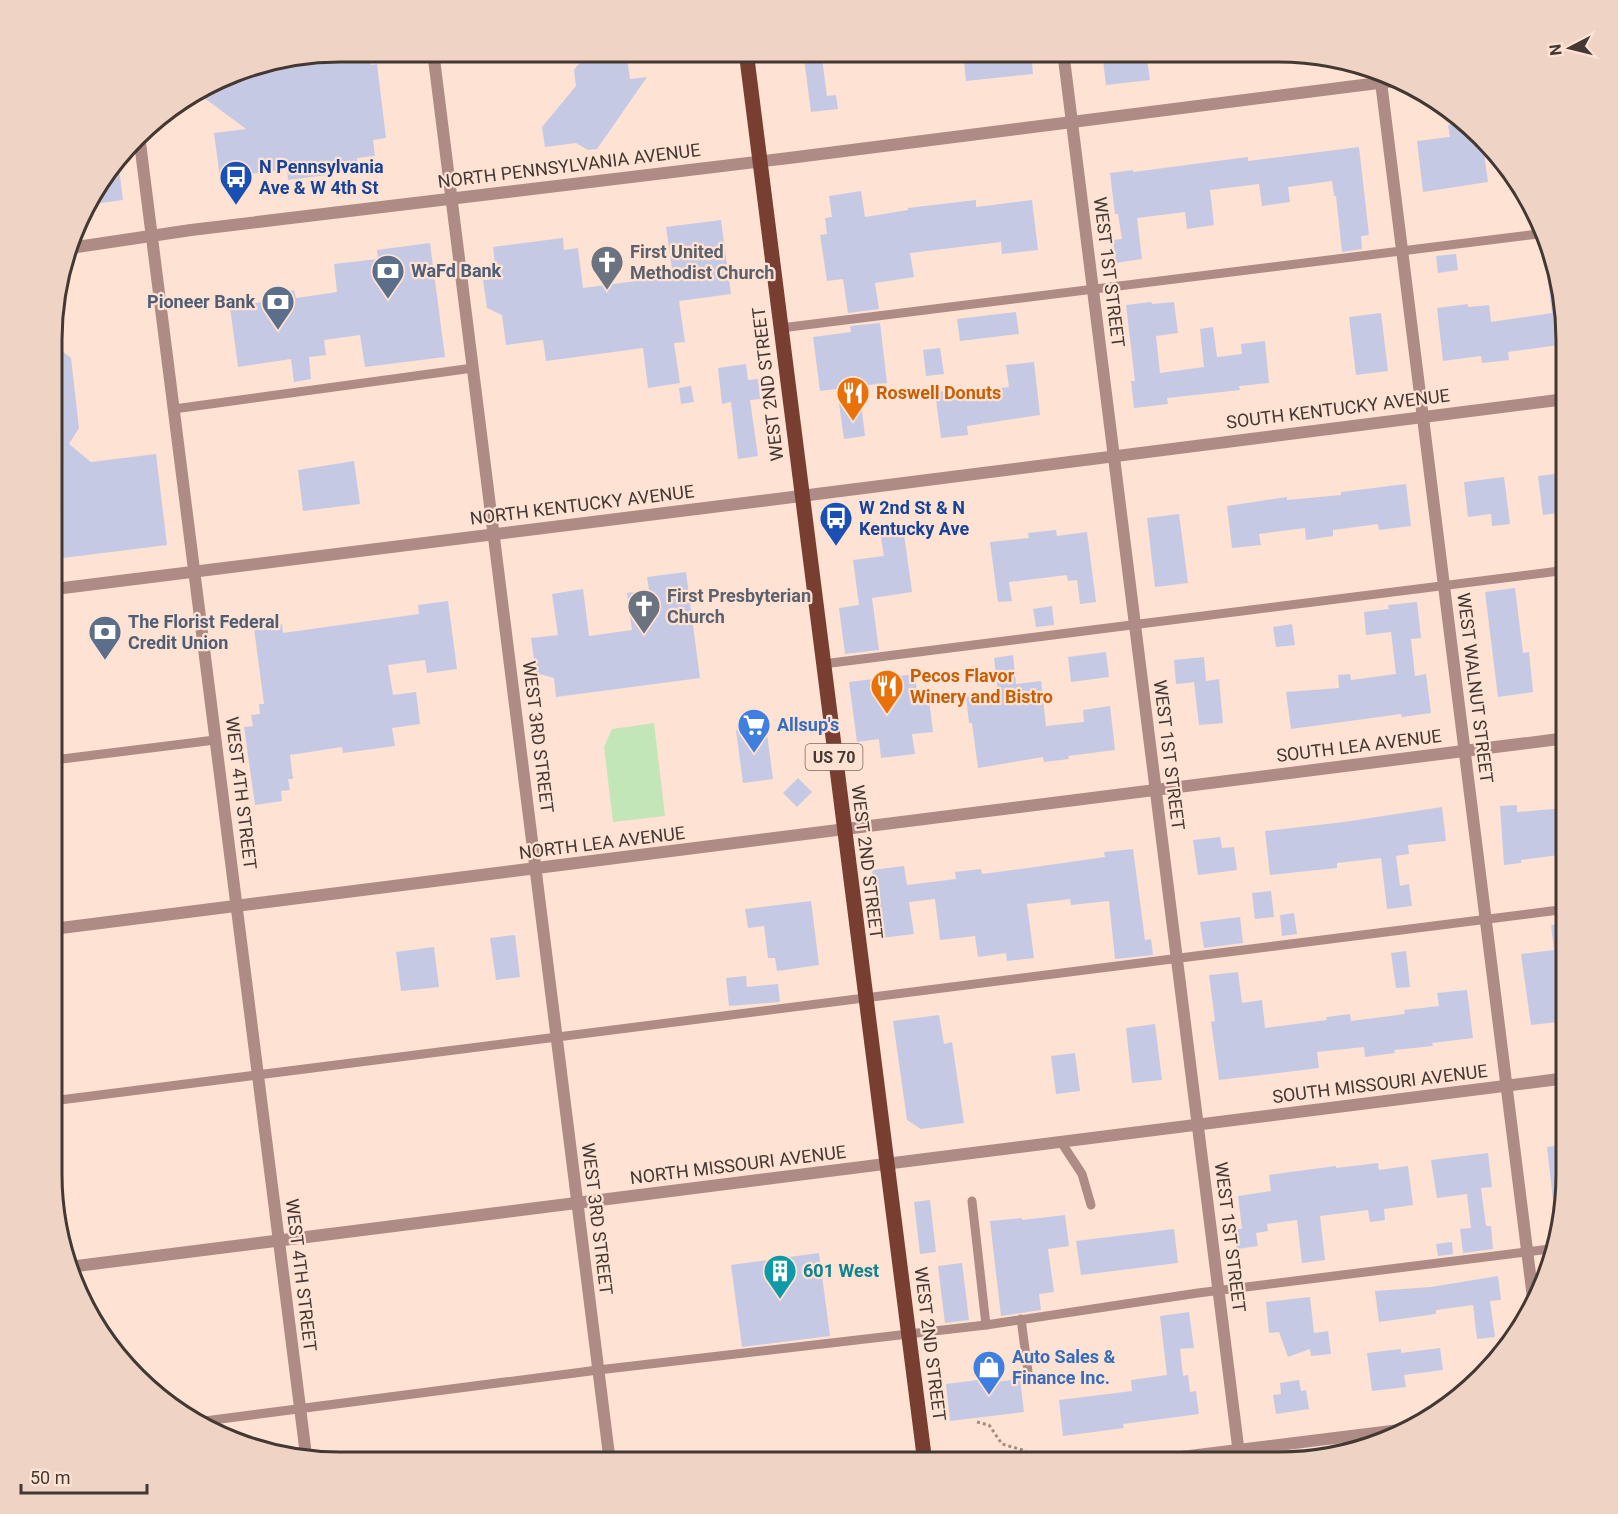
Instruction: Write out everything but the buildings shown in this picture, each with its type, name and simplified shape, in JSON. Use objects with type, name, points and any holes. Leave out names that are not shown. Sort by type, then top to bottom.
[{"type":"main road","name":"WEST 2ND STREET","points":[[747,62],[924,1452]]},
{"type":"street","name":"WEST 3RD STREET","points":[[434,62],[609,1452]]},
{"type":"street","name":"WEST 1ST STREET","points":[[1064,62],[1238,1452]]},
{"type":"street","name":"NORTH PENNSYLVANIA AVENUE","points":[[77,247],[452,198],[760,162],[1375,79]]},
{"type":"street","name":"WEST WALNUT STREET","points":[[1381,82],[1532,1288]]},
{"type":"street","name":"WEST 4TH STREET","points":[[140,146],[305,1450]]},
{"type":"street","name":"SOUTH KENTUCKY AVENUE","points":[[1114,455],[1556,400]]},
{"type":"street","name":"NORTH KENTUCKY AVENUE","points":[[62,588],[1114,455]]},
{"type":"street","name":"SOUTH LEA AVENUE","points":[[1155,790],[1556,739]]},
{"type":"street","name":"NORTH LEA AVENUE","points":[[62,928],[536,870],[1155,790]]},
{"type":"street","name":"SOUTH MISSOURI AVENUE","points":[[1197,1125],[1556,1079]]},
{"type":"street","name":"NORTH MISSOURI AVENUE","points":[[77,1266],[1197,1125]]},
{"type":"street","points":[[1264,1452],[1378,1434]]},
{"type":"lane","points":[[781,328],[1536,234]]},
{"type":"lane","points":[[174,409],[473,368]]},
{"type":"lane","points":[[823,664],[1556,571]]},
{"type":"lane","points":[[62,759],[216,740]]},
{"type":"lane","points":[[62,1100],[1556,910]]},
{"type":"lane","points":[[1061,1142],[1082,1174],[1090,1205]]},
{"type":"lane","points":[[972,1201],[986,1325]]},
{"type":"lane","points":[[210,1420],[598,1370],[986,1325],[1218,1291],[1546,1250]]},
{"type":"lane","points":[[1021,1319],[1029,1379]]},
{"type":"path","points":[[977,1422],[989,1425],[1002,1444],[1026,1451]]},
{"type":"green space","points":[[654,723],[665,816],[613,822],[604,747],[612,729]]},
{"type":"place","name":"N Pennsylvania Ave & W 4th St","points":[[236,206]]},
{"type":"place","name":"First United Methodist Church","points":[[607,291]]},
{"type":"place","name":"WaFd Bank","points":[[388,300]]},
{"type":"place","name":"Pioneer Bank","points":[[278,331]]},
{"type":"place","name":"Roswell Donuts","points":[[853,422]]},
{"type":"place","name":"W 2nd St & N Kentucky Ave","points":[[836,547]]},
{"type":"place","name":"First Presbyterian Church","points":[[644,635]]},
{"type":"place","name":"The Florist Federal Credit Union","points":[[105,661]]},
{"type":"place","name":"Pecos Flavor Winery and Bistro","points":[[887,715]]},
{"type":"place","name":"Allsup's","points":[[754,754]]},
{"type":"place","name":"601 West","points":[[780,1300]]},
{"type":"place","name":"Auto Sales & Finance Inc.","points":[[989,1396]]}]
